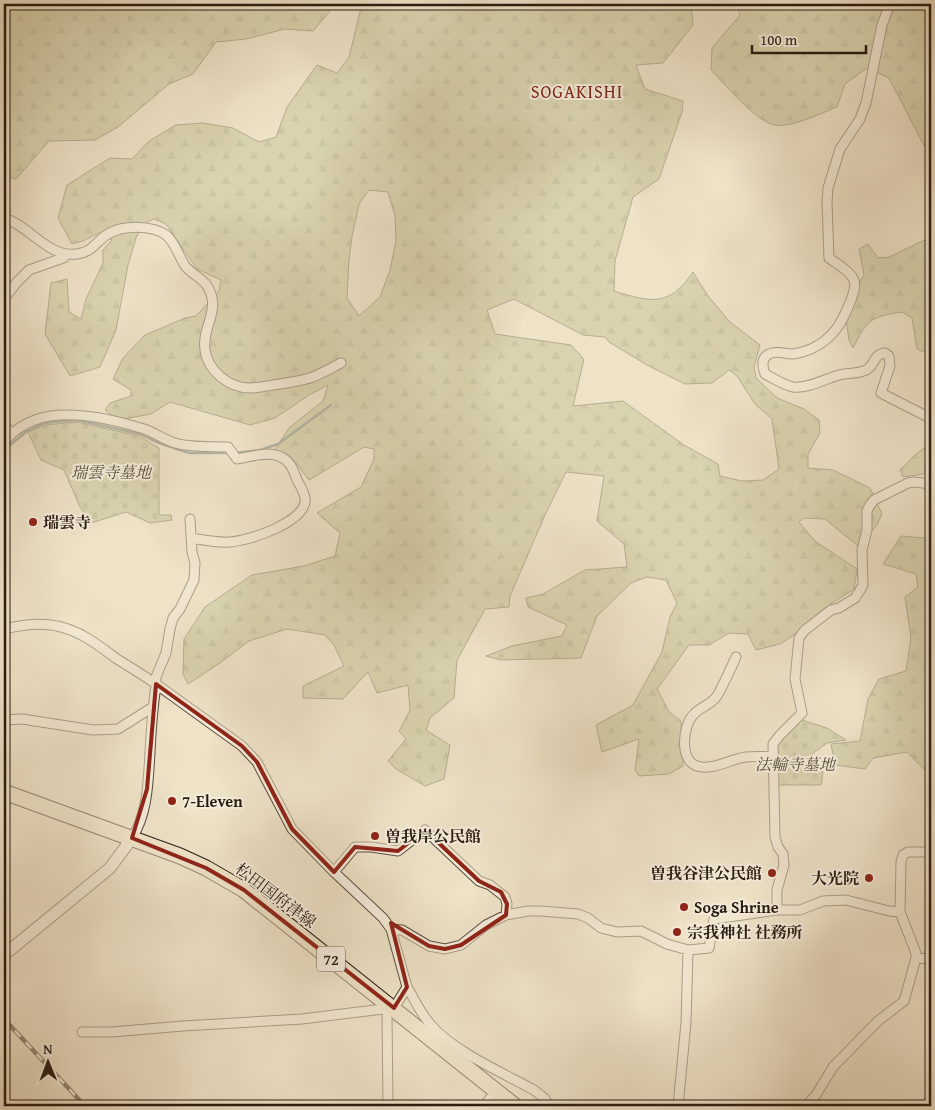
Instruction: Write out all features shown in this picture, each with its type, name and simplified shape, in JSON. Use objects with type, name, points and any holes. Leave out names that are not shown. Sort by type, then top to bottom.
[{"type":"main road","name":"松田国府津線","points":[[4,792],[198,864],[244,890],[515,1106]]},
{"type":"street","points":[[890,4],[882,25],[866,103],[860,119],[840,149],[828,188],[830,258],[847,271],[853,279],[855,289],[840,326],[831,336],[811,349],[794,354],[776,352],[768,354],[763,360],[762,366],[764,374],[793,387],[839,375],[864,371],[870,367],[874,358],[885,353],[888,356],[890,366],[881,393],[926,416],[931,415]]},
{"type":"street","points":[[4,218],[59,253],[66,254],[85,252],[95,247],[107,234],[118,230],[144,227],[154,229],[167,236],[187,267],[204,280],[210,290],[213,308],[204,334],[205,351],[215,372],[229,383],[251,388],[303,380],[341,363]]},
{"type":"street","points":[[4,298],[29,270],[63,258],[66,254]]},
{"type":"street","points":[[4,441],[11,434],[34,420],[47,416],[75,414],[145,429],[175,443],[228,447],[237,459],[269,454],[276,455],[292,465],[305,497],[302,509],[285,524],[270,531],[237,541],[228,542],[191,538]]},
{"type":"street","points":[[4,423],[11,434]]},
{"type":"street","points":[[777,910],[777,890],[784,865],[775,836],[773,744],[802,713],[795,679],[799,638],[831,610],[854,598],[863,585],[862,550],[867,511],[870,504],[874,500],[908,483],[931,484]]},
{"type":"street","points":[[4,955],[110,868],[132,838],[140,820],[146,796],[156,677],[166,653],[173,618],[180,609],[194,580],[195,563],[192,552],[190,519]]},
{"type":"street","points":[[4,629],[37,624],[56,625],[92,640],[242,746],[257,762],[292,829],[383,918],[391,929],[407,987],[418,1008],[436,1031],[456,1047],[534,1090],[550,1106]]},
{"type":"street","points":[[736,657],[711,703],[694,714],[689,721],[684,750],[686,757],[696,766],[715,766],[746,757],[773,756]]},
{"type":"street","points":[[4,720],[22,720],[93,730],[118,729],[153,707]]},
{"type":"street","points":[[334,872],[355,846],[398,851],[425,830],[478,881],[490,885],[505,897],[508,904],[506,915]]},
{"type":"street","points":[[806,1106],[816,1096],[834,1067],[878,1021],[904,1000],[916,953],[900,912],[901,862],[903,855],[908,852],[931,852]]},
{"type":"street","points":[[391,929],[402,930],[429,946],[446,949],[461,946],[486,925],[506,915],[528,911],[578,914],[588,918],[601,928],[617,932],[641,931],[667,944],[688,950],[709,948],[714,918],[777,910],[800,910],[824,901],[846,900],[900,912]]},
{"type":"street","points":[[678,1106],[686,1024],[688,950]]},
{"type":"street","points":[[916,958],[931,959]]},
{"type":"street","points":[[388,1106],[387,1017],[407,987]]},
{"type":"street","points":[[82,1032],[112,1032],[302,1019],[394,1008]]},
{"type":"street","points":[[484,1106],[496,1091]]},
{"type":"highlighted area","points":[[156,684],[242,746],[257,762],[292,829],[334,872],[355,847],[398,851],[425,830],[479,881],[501,892],[507,904],[506,915],[461,945],[445,949],[429,946],[391,923],[407,987],[394,1008],[244,890],[206,868],[132,838],[147,789]]},
{"type":"green space","points":[[4,4],[336,4],[313,31],[285,29],[246,39],[216,42],[193,74],[169,84],[118,127],[95,140],[49,141],[16,179],[4,176]]},
{"type":"green space","points":[[362,4],[691,4],[693,25],[663,63],[636,65],[645,89],[683,101],[682,112],[659,179],[633,197],[615,261],[614,291],[638,298],[658,299],[667,297],[676,292],[693,272],[708,296],[730,322],[760,345],[754,367],[756,378],[777,398],[804,409],[819,420],[820,433],[808,454],[808,468],[833,470],[870,488],[882,514],[877,525],[858,546],[825,519],[804,518],[799,522],[815,541],[857,569],[854,589],[822,610],[794,635],[780,644],[756,650],[748,634],[729,633],[709,645],[689,645],[657,689],[669,712],[681,721],[683,766],[669,774],[639,776],[635,770],[639,739],[602,752],[596,725],[633,705],[662,652],[670,617],[677,603],[666,580],[647,577],[631,583],[597,616],[581,658],[500,660],[486,656],[512,646],[562,636],[567,625],[528,607],[526,598],[543,594],[585,570],[627,567],[624,544],[597,521],[604,476],[566,472],[510,596],[509,607],[485,609],[457,660],[454,698],[430,718],[426,730],[450,745],[444,779],[425,786],[396,769],[388,761],[406,739],[399,731],[410,710],[408,685],[377,693],[368,672],[343,699],[303,698],[303,686],[344,666],[334,645],[325,635],[287,629],[249,641],[188,684],[183,674],[184,639],[205,607],[252,575],[304,566],[335,556],[340,533],[317,513],[361,487],[374,459],[374,449],[364,447],[309,480],[294,460],[274,451],[289,428],[323,401],[328,385],[309,395],[275,418],[250,425],[170,402],[151,414],[118,420],[105,410],[110,403],[131,396],[131,390],[113,379],[123,358],[145,335],[185,318],[196,316],[219,291],[221,280],[197,269],[166,224],[154,219],[143,224],[136,238],[128,265],[116,330],[100,367],[70,376],[45,334],[51,283],[67,279],[69,312],[81,319],[86,299],[103,263],[103,250],[112,240],[99,233],[72,244],[58,218],[67,185],[110,158],[132,159],[149,141],[176,125],[203,123],[233,128],[259,142],[276,137],[287,107],[317,65],[337,73],[349,57]],"holes":[[[369,190],[388,192],[395,216],[396,241],[390,270],[380,297],[359,316],[347,298],[349,260],[359,204]],[[514,299],[583,335],[605,337],[609,342],[647,365],[685,384],[712,383],[729,370],[737,376],[755,404],[772,419],[779,469],[763,480],[742,481],[720,476],[718,464],[684,445],[623,401],[573,406],[584,359],[571,345],[495,334],[487,310]]]},
{"type":"green space","points":[[736,4],[931,4],[931,159],[889,78],[867,68],[845,84],[837,107],[806,119],[789,124],[775,125],[767,122],[750,110],[711,70],[712,48],[740,15]]},
{"type":"green space","points":[[931,237],[931,355],[917,349],[912,318],[902,312],[871,321],[862,331],[853,348],[849,340],[844,304],[864,275],[859,249],[868,244],[878,258],[889,257]]},
{"type":"green space","name":"瑞雲寺墓地","points":[[77,422],[139,436],[159,448],[159,515],[171,515],[172,520],[150,523],[126,512],[91,523],[80,507],[64,470],[41,460],[28,432],[44,425]]},
{"type":"green space","points":[[931,428],[931,473],[903,477],[900,470],[928,445],[929,430]]},
{"type":"green space","points":[[901,536],[924,538],[931,543],[931,776],[907,752],[873,758],[865,769],[835,765],[831,744],[860,741],[868,699],[879,679],[906,671],[911,638],[905,597],[918,587],[916,574],[883,564]]},
{"type":"green space","name":"法輪寺墓地","points":[[802,720],[827,728],[846,740],[827,743],[812,754],[816,768],[823,772],[821,785],[778,785],[775,744]]},
{"type":"waterway","points":[[234,453],[260,450],[278,444],[331,405]]},
{"type":"waterway","points":[[4,450],[26,432],[44,423],[77,420],[140,434],[156,442],[189,453],[229,453]]},
{"type":"railway","points":[[4,1019],[85,1106]]},
{"type":"place","name":"瑞雲寺","points":[[33,522]]},
{"type":"place","name":"7-Eleven","points":[[172,801]]},
{"type":"place","name":"曽我岸公民館","points":[[375,836]]},
{"type":"place","name":"曽我谷津公民館","points":[[772,873]]},
{"type":"place","name":"大光院","points":[[869,878]]},
{"type":"place","name":"Soga Shrine","points":[[684,907]]},
{"type":"place","name":"宗我神社 社務所","points":[[677,932]]},
{"type":"district","name":"SOGAKISHI","points":[[577,91]]}]
